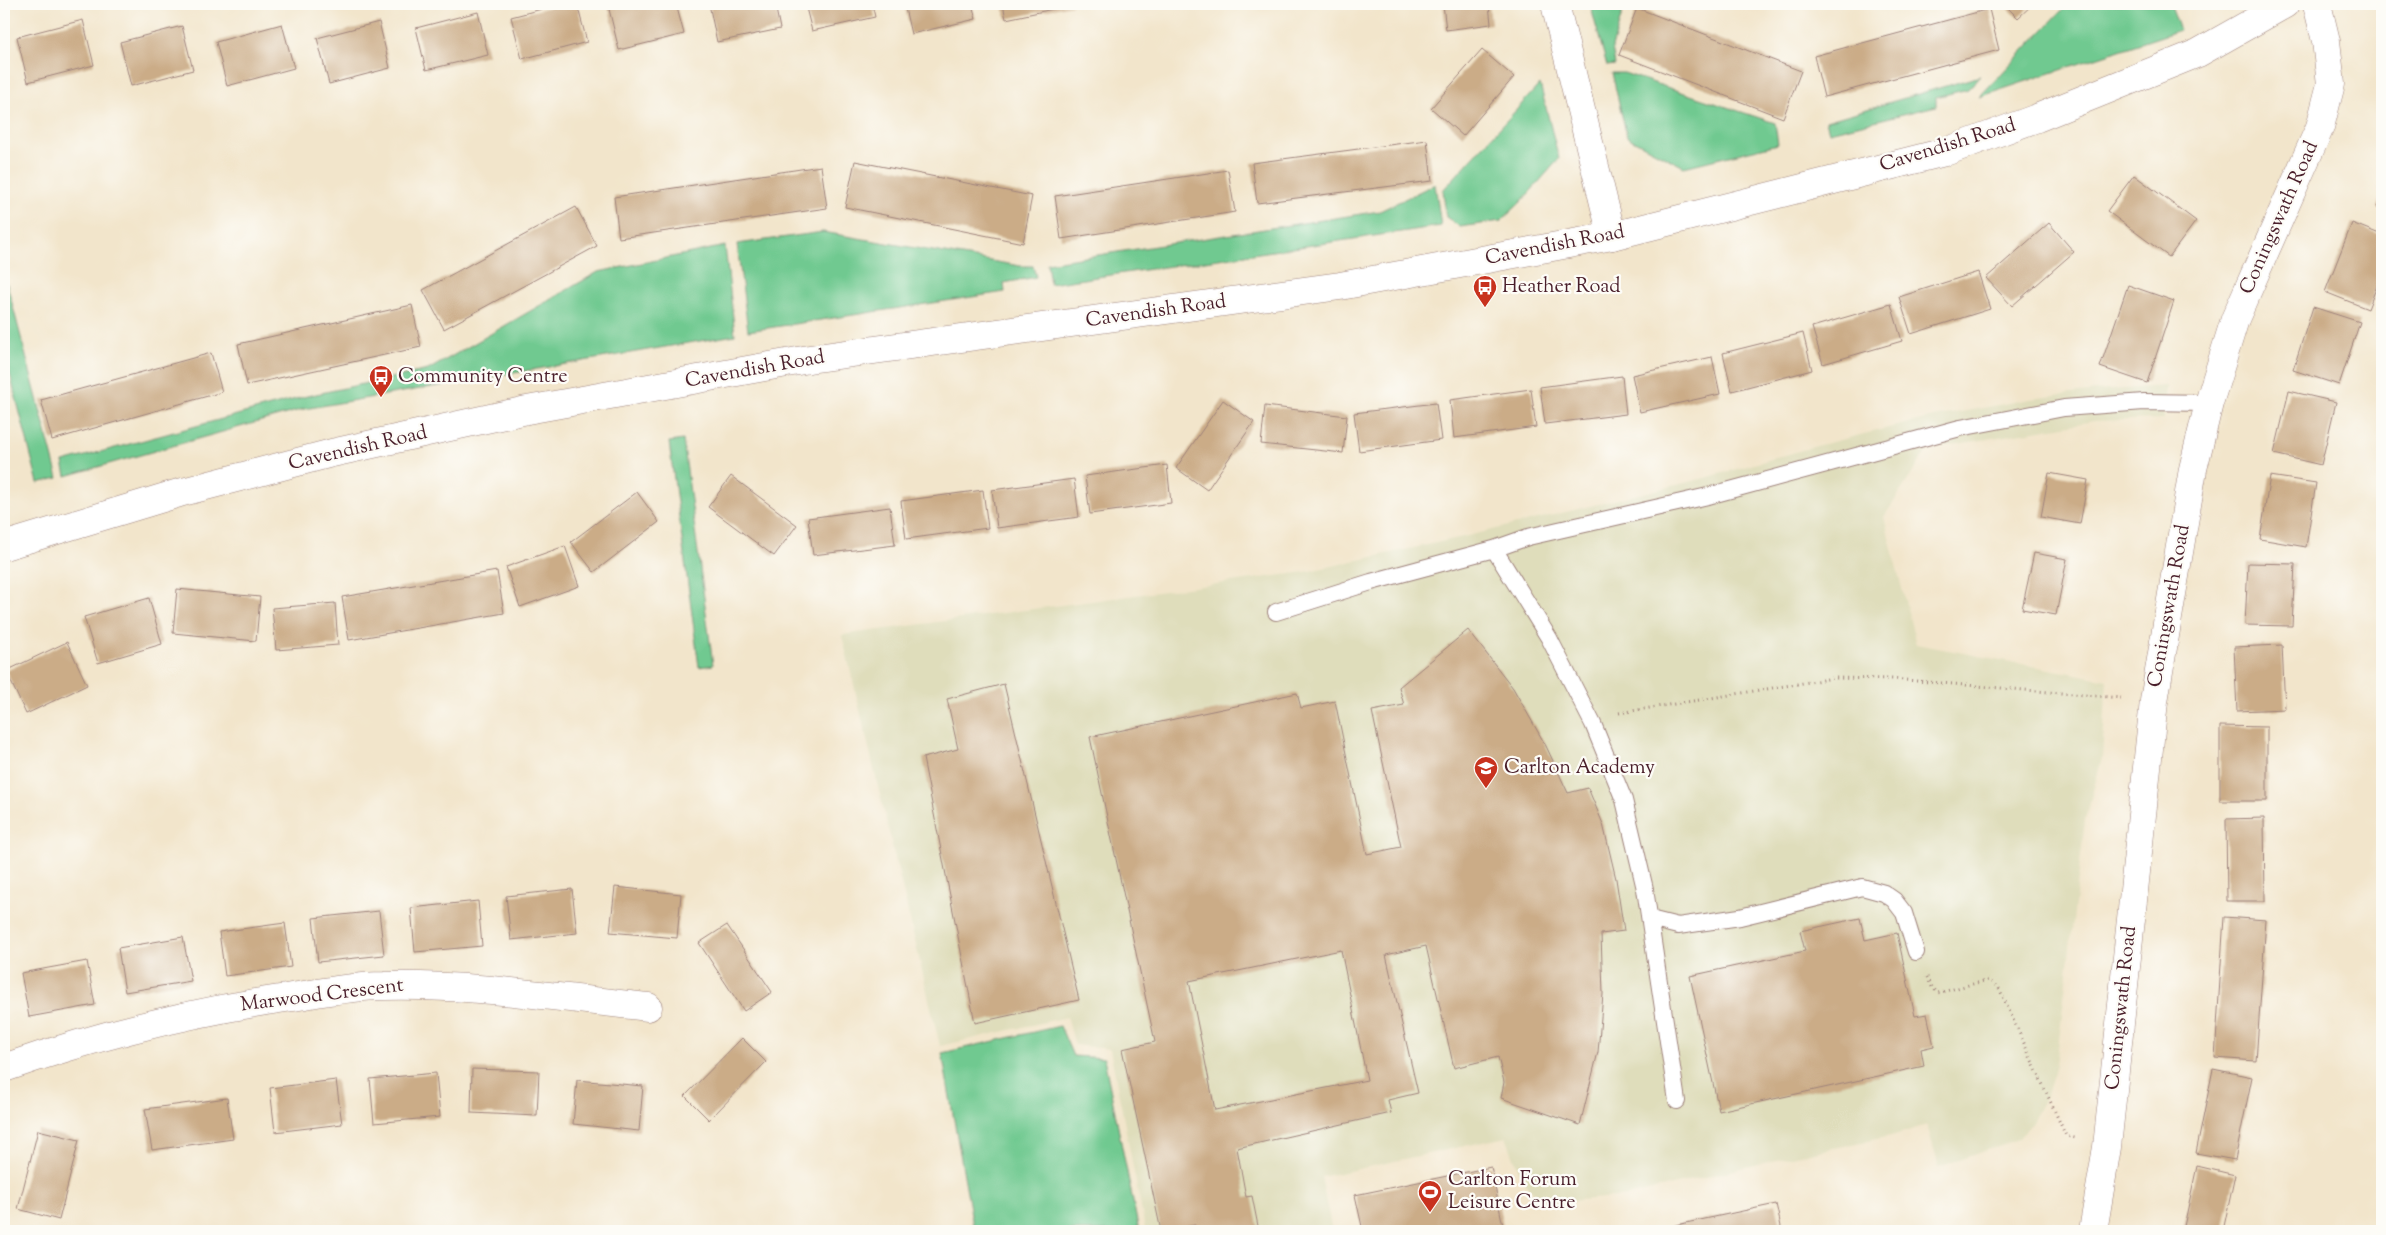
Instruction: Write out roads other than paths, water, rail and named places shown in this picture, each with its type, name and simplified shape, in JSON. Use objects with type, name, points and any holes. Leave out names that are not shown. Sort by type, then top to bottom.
[{"type":"street","points":[[1555,4],[1612,236]]},
{"type":"street","name":"Cavendish Road","points":[[4,546],[178,492],[332,453],[527,410],[809,360],[1340,286],[1612,236],[1945,152],[2037,118],[2193,55],[2285,4]]},
{"type":"street","name":"Coningswath Road","points":[[2093,1231],[2107,1147],[2154,701],[2193,470],[2209,403],[2235,318],[2320,128],[2331,84],[2326,41],[2317,4]]},
{"type":"street","name":"Marwood Crescent","points":[[4,1068],[35,1057],[155,1024],[244,1004],[382,986],[456,986],[648,1007]]},
{"type":"lane","points":[[1276,612],[1371,582],[1494,549],[1528,537],[1708,496],[1960,428],[2064,408],[2144,402],[2209,403]]},
{"type":"lane","points":[[1494,549],[1549,638],[1590,718],[1624,800],[1645,890],[1677,1100]]},
{"type":"lane","points":[[1650,919],[1678,926],[1740,917],[1862,887],[1884,893],[1894,900],[1904,913],[1916,952]]},
{"type":"place","name":"Heather Road","points":[[1485,308]]},
{"type":"place","name":"Community Centre","points":[[381,398]]},
{"type":"place","name":"Carlton Academy","points":[[1486,789]]},
{"type":"place","name":"Carlton Forum Leisure Centre","points":[[1430,1213]]}]
